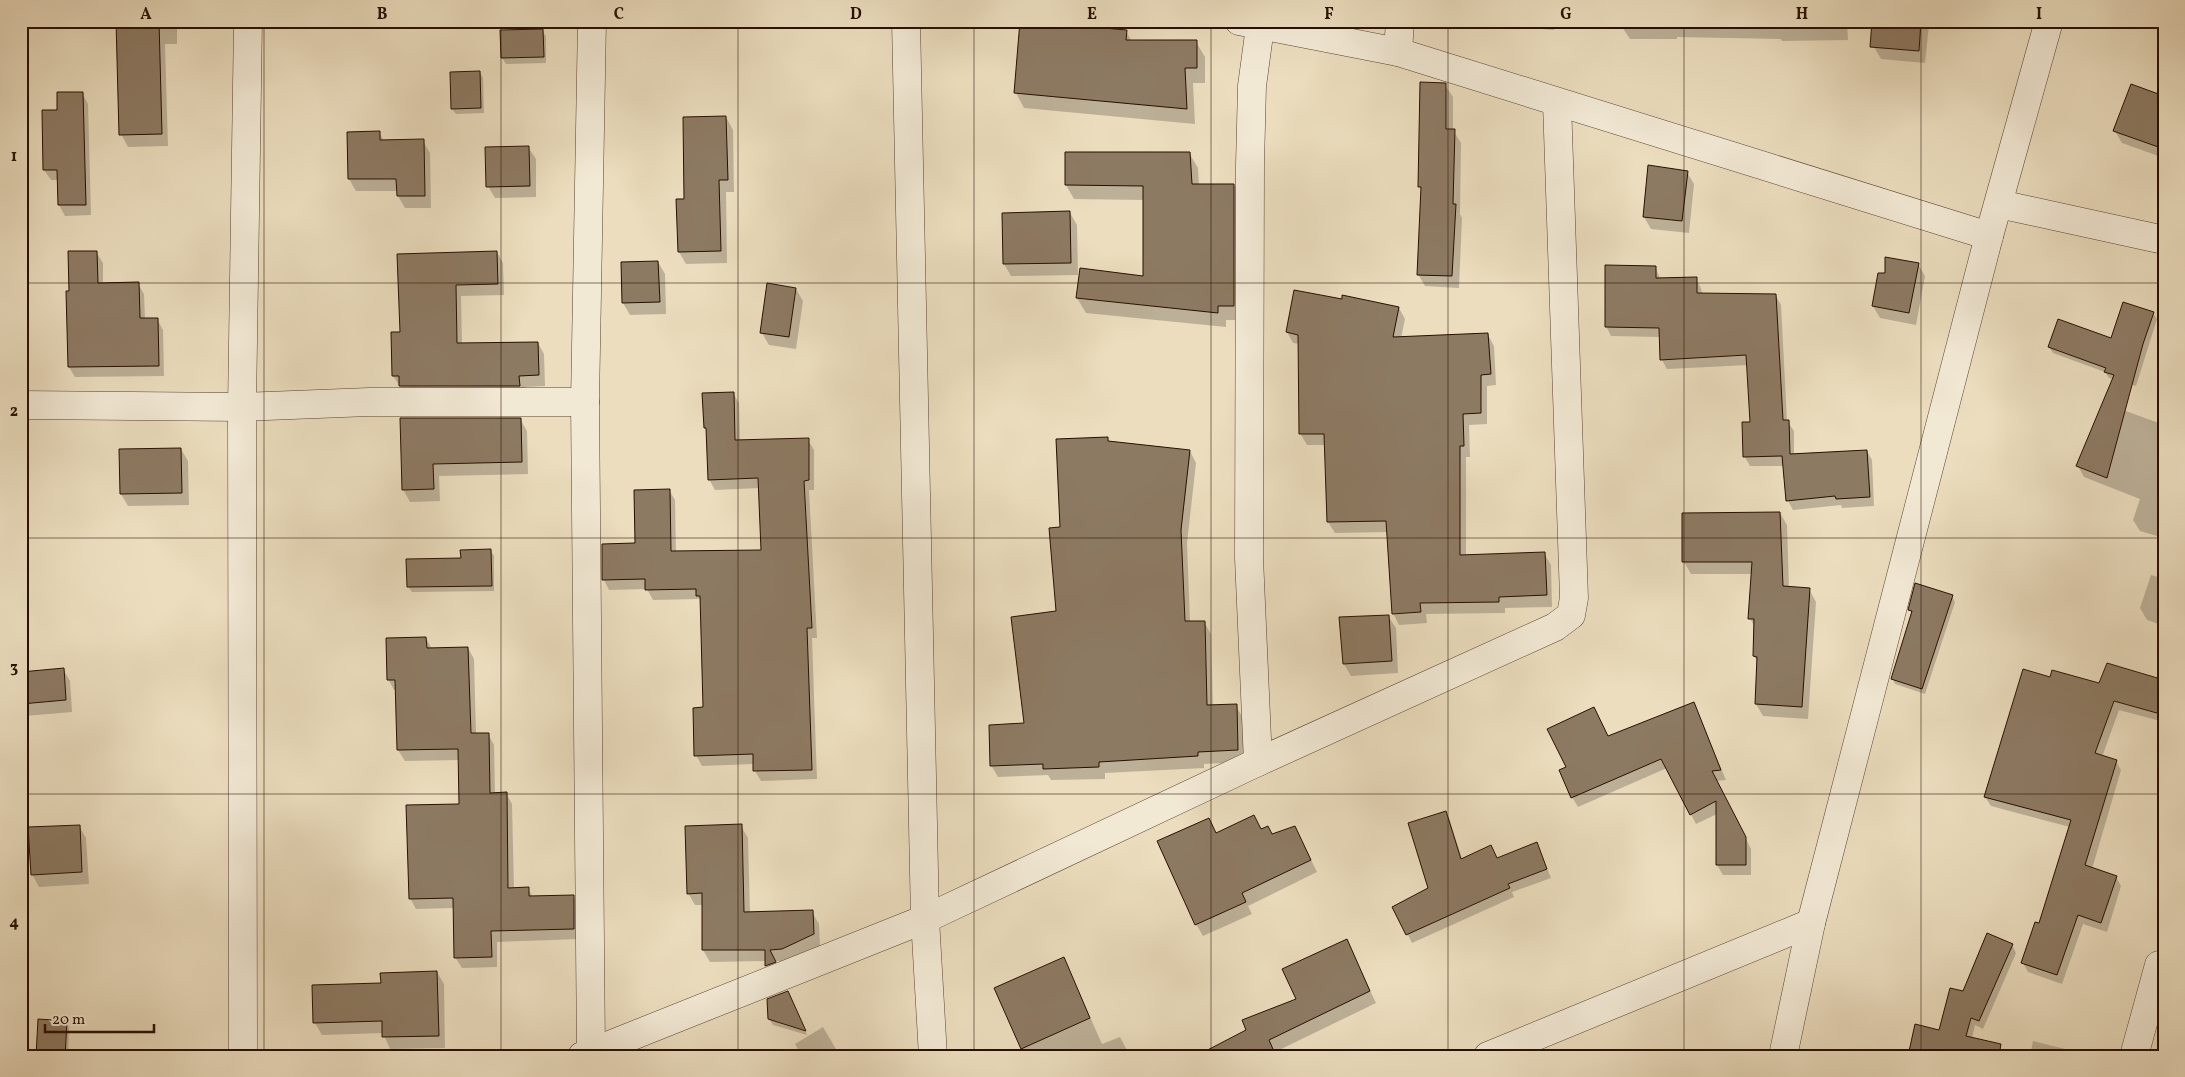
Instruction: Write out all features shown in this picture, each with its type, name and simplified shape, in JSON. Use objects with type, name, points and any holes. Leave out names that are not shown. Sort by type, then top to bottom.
[{"type":"street","points":[[243,1056],[242,407],[248,21]]},
{"type":"street","points":[[592,21],[585,402],[586,1054],[925,919],[1258,762],[1555,627],[1571,615],[1574,588],[1557,103]]},
{"type":"street","points":[[906,21],[925,919],[933,1056]]},
{"type":"street","points":[[1398,52],[1400,21]]},
{"type":"street","points":[[1783,1056],[1811,922],[1989,236],[2049,21]]},
{"type":"street","points":[[1258,762],[1249,538],[1252,86],[1249,24],[1398,52],[1989,236]]},
{"type":"street","points":[[1999,204],[2164,240]]},
{"type":"street","points":[[21,405],[242,407],[369,402],[585,402]]},
{"type":"street","points":[[1488,1056],[1811,922]]},
{"type":"street","points":[[2134,1056],[2162,960]]},
{"type":"building","points":[[116,21],[159,21],[162,134],[119,135]]},
{"type":"building","points":[[1020,21],[1127,30],[1126,40],[1197,40],[1197,68],[1185,68],[1187,109],[1014,93]]},
{"type":"building","points":[[1872,21],[1921,21],[1919,51],[1870,47]]},
{"type":"building","points":[[543,29],[544,57],[501,58],[500,30]]},
{"type":"building","points":[[480,71],[481,108],[451,109],[450,72]]},
{"type":"building","points":[[1420,82],[1446,83],[1446,129],[1455,129],[1453,204],[1456,204],[1452,276],[1417,275],[1421,187],[1418,187]]},
{"type":"building","points":[[2131,84],[2164,96],[2164,149],[2113,131]]},
{"type":"building","points":[[57,92],[83,92],[86,205],[58,205],[57,170],[43,170],[42,110],[57,110]]},
{"type":"building","points":[[726,116],[728,180],[719,180],[721,251],[678,252],[676,199],[684,199],[683,117]]},
{"type":"building","points":[[380,131],[380,140],[424,139],[425,196],[397,196],[396,179],[348,179],[347,132]]},
{"type":"building","points":[[529,146],[530,186],[486,187],[485,147]]},
{"type":"building","points":[[1065,152],[1190,152],[1192,184],[1234,184],[1234,306],[1218,306],[1218,313],[1076,298],[1080,268],[1143,276],[1143,186],[1065,185]]},
{"type":"building","points":[[1648,165],[1688,171],[1682,221],[1643,217]]},
{"type":"building","points":[[1070,211],[1071,263],[1003,264],[1002,213]]},
{"type":"building","points":[[68,251],[97,251],[98,283],[139,282],[140,318],[158,318],[159,366],[68,367],[66,291],[69,291]]},
{"type":"building","points":[[497,251],[498,284],[456,285],[457,343],[538,342],[539,375],[519,376],[520,386],[399,386],[399,376],[392,376],[391,332],[400,332],[397,254]]},
{"type":"building","points":[[1885,257],[1919,263],[1909,313],[1872,306],[1878,273],[1885,273]]},
{"type":"building","points":[[658,261],[660,302],[622,303],[621,262]]},
{"type":"building","points":[[1605,265],[1656,266],[1656,278],[1697,277],[1697,293],[1776,294],[1783,420],[1789,420],[1790,454],[1867,450],[1870,497],[1836,499],[1835,496],[1786,501],[1782,456],[1743,457],[1742,422],[1750,422],[1746,355],[1660,360],[1659,328],[1605,327]]},
{"type":"building","points":[[767,283],[796,288],[789,337],[760,333]]},
{"type":"building","points":[[1294,290],[1342,299],[1342,295],[1399,307],[1393,337],[1488,333],[1491,374],[1481,375],[1481,413],[1463,414],[1464,446],[1460,446],[1460,555],[1545,552],[1547,595],[1499,597],[1499,602],[1420,603],[1421,612],[1392,614],[1386,521],[1327,522],[1324,434],[1299,434],[1298,335],[1286,332]]},
{"type":"building","points":[[2123,302],[2154,312],[2143,344],[2107,478],[2076,466],[2114,375],[2104,372],[2106,368],[2048,347],[2058,319],[2111,338]]},
{"type":"building","points":[[734,392],[735,440],[809,438],[809,480],[804,481],[812,628],[807,628],[812,770],[753,771],[753,754],[694,756],[693,708],[703,707],[700,596],[696,596],[696,589],[645,590],[645,579],[602,580],[602,544],[635,543],[634,490],[670,489],[671,551],[761,550],[758,478],[708,480],[706,428],[704,428],[702,393]]},
{"type":"building","points":[[400,418],[521,418],[522,462],[433,464],[434,489],[402,490]]},
{"type":"building","points":[[1108,437],[1108,441],[1190,450],[1181,530],[1185,621],[1205,621],[1207,705],[1237,704],[1238,750],[1198,752],[1198,756],[1099,762],[1099,767],[1043,769],[1043,764],[990,766],[989,725],[1024,723],[1011,617],[1056,611],[1049,528],[1060,527],[1056,439]]},
{"type":"building","points":[[181,448],[182,493],[120,494],[119,449]]},
{"type":"building","points":[[1780,512],[1783,586],[1810,588],[1802,707],[1755,704],[1757,657],[1753,656],[1754,619],[1748,619],[1752,562],[1682,562],[1682,513]]},
{"type":"building","points":[[491,549],[492,586],[407,587],[406,559],[461,558],[460,550]]},
{"type":"building","points":[[1915,583],[1953,595],[1922,689],[1891,679],[1912,611],[1908,610]]},
{"type":"building","points":[[1389,615],[1392,661],[1343,664],[1339,617]]},
{"type":"building","points":[[426,637],[427,648],[468,647],[471,733],[489,733],[490,793],[507,792],[508,888],[529,887],[529,896],[574,895],[574,929],[491,931],[492,957],[454,958],[453,898],[409,899],[406,805],[459,804],[458,749],[397,750],[395,680],[387,680],[386,638]]},
{"type":"building","points":[[2107,663],[2164,680],[2164,715],[2114,701],[2095,753],[2117,760],[2085,865],[2117,876],[2101,923],[2078,915],[2057,975],[2021,963],[2035,922],[2039,923],[2071,820],[1984,797],[2023,669],[2050,677],[2052,670],[2099,683]]},
{"type":"building","points":[[64,668],[66,700],[21,704],[21,672]]},
{"type":"building","points":[[1694,702],[1721,770],[1712,771],[1746,837],[1746,865],[1716,865],[1716,801],[1690,815],[1661,759],[1571,798],[1559,770],[1566,767],[1547,729],[1594,707],[1608,736]]},
{"type":"building","points":[[1446,811],[1461,859],[1491,845],[1497,858],[1537,842],[1547,869],[1508,884],[1510,888],[1406,935],[1392,907],[1428,888],[1408,823]]},
{"type":"building","points":[[1254,815],[1261,829],[1268,826],[1272,834],[1295,826],[1311,860],[1242,893],[1246,902],[1195,925],[1157,841],[1209,818],[1216,833]]},
{"type":"building","points":[[742,824],[744,912],[813,910],[814,934],[782,949],[770,950],[776,962],[765,966],[765,950],[702,950],[702,893],[687,894],[685,826]]},
{"type":"building","points":[[80,825],[82,872],[31,875],[28,827]]},
{"type":"building","points":[[1987,933],[2013,944],[1979,1021],[1971,1018],[1966,1036],[2001,1044],[1999,1056],[1908,1056],[1915,1024],[1939,1030],[1950,988],[1963,991]]},
{"type":"building","points":[[1347,939],[1370,991],[1269,1040],[1276,1056],[1196,1056],[1246,1030],[1242,1020],[1296,999],[1282,969]]},
{"type":"building","points":[[1064,957],[1090,1018],[1021,1049],[994,988]]},
{"type":"building","points":[[437,971],[439,1036],[382,1037],[382,1021],[313,1023],[312,985],[381,983],[380,973]]},
{"type":"building","points":[[788,991],[806,1031],[768,1019],[767,999]]},
{"type":"building","points":[[38,1019],[67,1021],[65,1056],[36,1056]]}]
